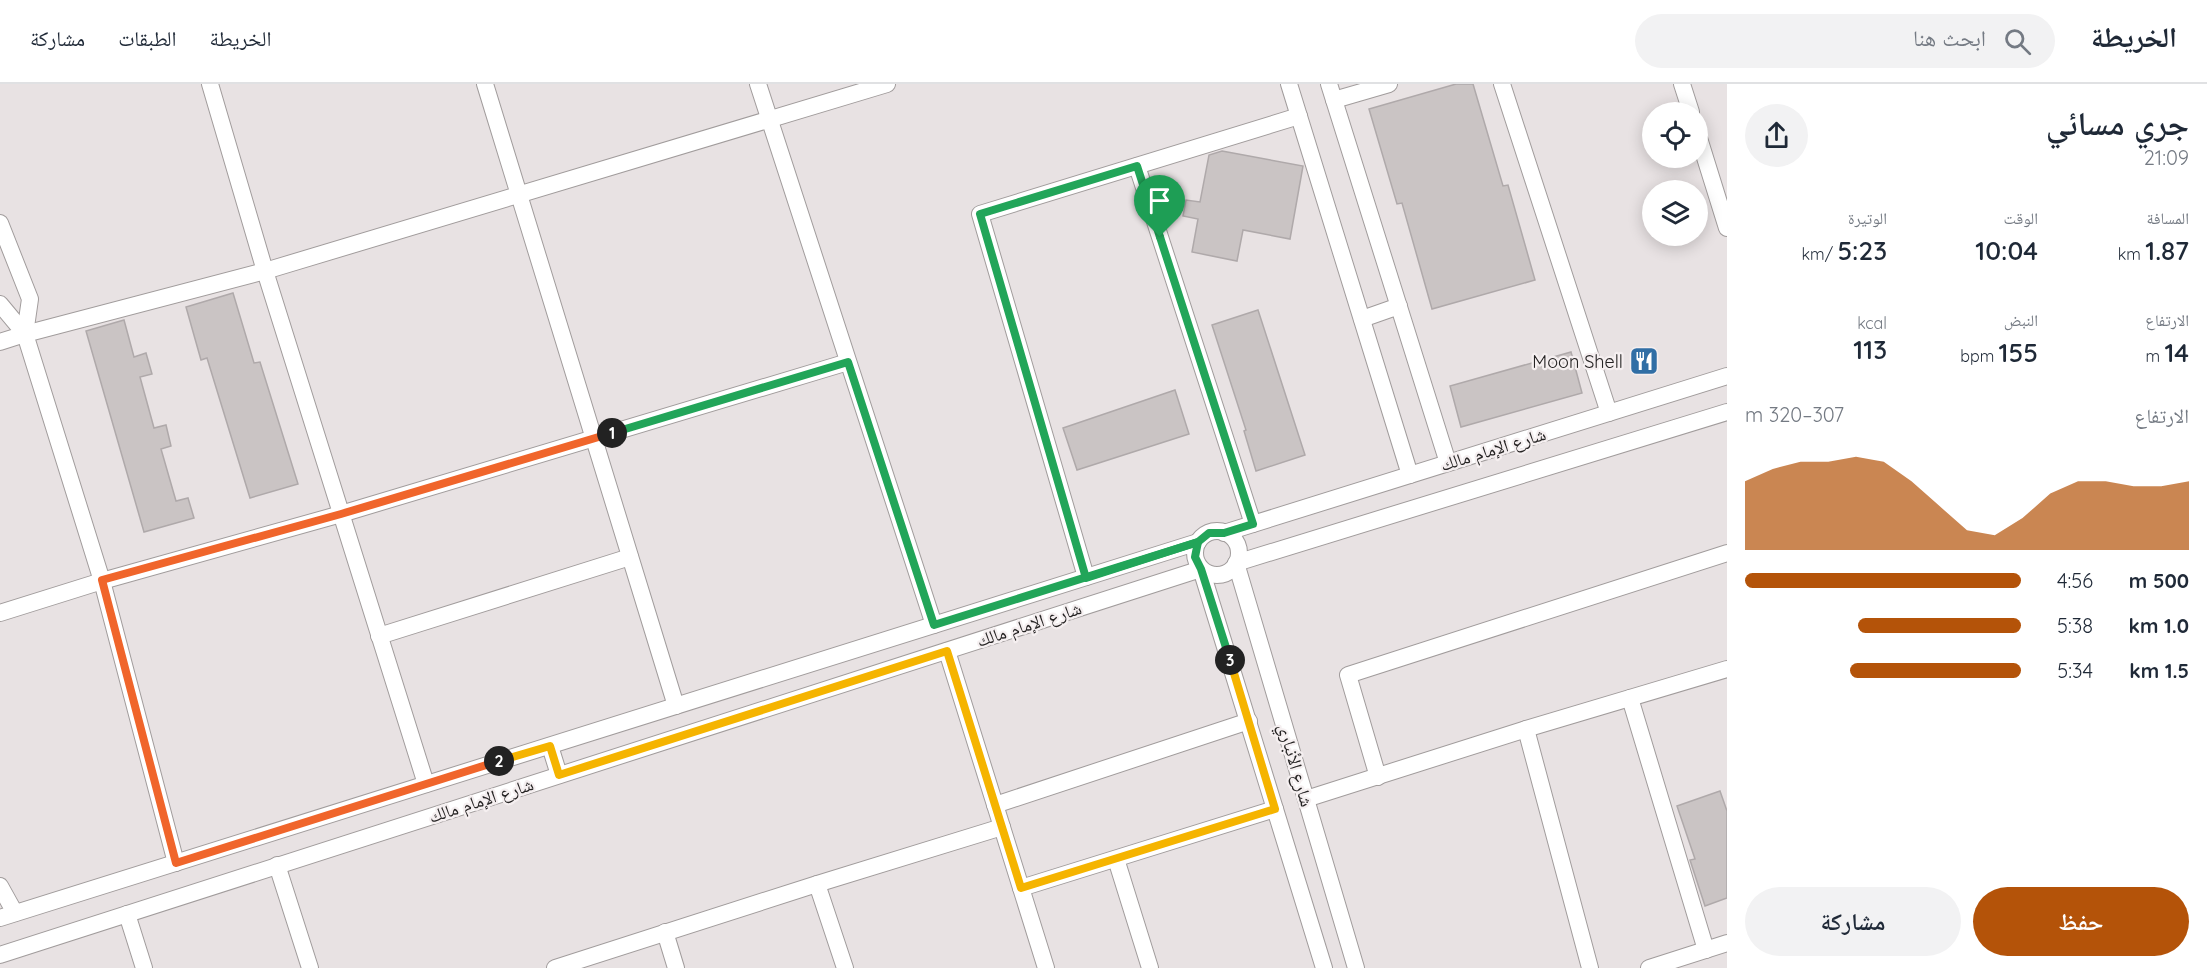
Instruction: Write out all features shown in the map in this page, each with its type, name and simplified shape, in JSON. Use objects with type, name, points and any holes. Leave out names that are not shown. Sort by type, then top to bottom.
[{"type":"street","points":[[210,84],[265,271],[426,784]]},
{"type":"street","points":[[485,84],[676,706]]},
{"type":"street","points":[[758,84],[934,625]]},
{"type":"street","points":[[0,342],[265,271],[887,84]]},
{"type":"street","points":[[1289,84],[1410,475]]},
{"type":"street","points":[[1389,84],[1332,92],[1448,463]]},
{"type":"street","points":[[1502,84],[1610,413]]},
{"type":"street","points":[[1682,84],[1688,102]]},
{"type":"street","points":[[1086,578],[980,214],[1299,116]]},
{"type":"street","points":[[1137,166],[1253,524]]},
{"type":"street","points":[[1708,167],[1727,228]]},
{"type":"street","points":[[0,223],[30,299],[25,334]]},
{"type":"street","points":[[0,304],[25,334],[102,580],[176,863]]},
{"type":"street","points":[[1362,319],[1399,306]]},
{"type":"street","points":[[0,613],[102,580],[341,514],[848,362]]},
{"type":"street","name":"شارع الإمام مالك","points":[[1224,533],[1727,376]]},
{"type":"street","name":"شارع الإمام مالك","points":[[1236,563],[1727,412]]},
{"type":"street","points":[[1209,533],[1224,533],[1236,542],[1238,549],[1236,563],[1233,568],[1221,575],[1214,575],[1201,569],[1195,557],[1198,542],[1209,533]]},
{"type":"street","name":"شارع الإمام مالك","points":[[8,916],[1198,542]]},
{"type":"street","points":[[1378,777],[1348,675],[1727,553]]},
{"type":"street","points":[[379,636],[630,557]]},
{"type":"street","name":"شارع الأنباري","points":[[1236,563],[1356,968]]},
{"type":"street","name":"شارع الإمام مالك","points":[[0,955],[1201,569]]},
{"type":"street","name":"شارع الأنباري","points":[[1201,569],[1324,968]]},
{"type":"street","points":[[947,651],[1046,968]]},
{"type":"street","points":[[1306,799],[1526,729],[1727,669]]},
{"type":"street","points":[[1630,698],[1700,957]]},
{"type":"street","points":[[995,805],[1249,721]]},
{"type":"street","points":[[1526,729],[1590,968]]},
{"type":"street","points":[[550,746],[559,775]]},
{"type":"street","points":[[1021,888],[1275,809]]},
{"type":"street","points":[[555,968],[1002,827]]},
{"type":"street","points":[[1116,859],[1150,968]]},
{"type":"street","points":[[277,866],[310,968]]},
{"type":"street","points":[[817,884],[845,968]]},
{"type":"street","points":[[0,886],[8,916]]},
{"type":"street","points":[[127,914],[144,968]]},
{"type":"street","points":[[665,932],[676,968]]},
{"type":"street","points":[[1649,968],[1700,957],[1727,944]]},
{"type":"building","points":[[1456,84],[1473,84],[1503,186],[1508,185],[1535,280],[1432,309],[1402,203],[1397,204],[1369,109]]},
{"type":"building","points":[[1222,151],[1303,166],[1290,239],[1243,230],[1237,261],[1192,252],[1198,219],[1183,216],[1186,200],[1200,202],[1209,155]]},
{"type":"building","points":[[233,293],[254,363],[260,362],[298,484],[250,498],[207,358],[201,360],[186,307]]},
{"type":"building","points":[[1258,310],[1305,455],[1256,471],[1244,431],[1246,430],[1212,325]]},
{"type":"building","points":[[124,320],[134,357],[146,353],[152,374],[140,377],[154,428],[166,425],[171,446],[161,449],[176,501],[188,498],[194,518],[144,532],[86,331]]},
{"type":"building","points":[[1571,352],[1582,393],[1461,427],[1450,386]]},
{"type":"building","points":[[1175,390],[1189,434],[1077,470],[1063,428]]},
{"type":"building","points":[[1720,791],[1727,811],[1727,898],[1705,906],[1690,860],[1695,859],[1677,806]]},
{"type":"place","name":"Moon Shell","points":[[1644,361]]},
{"type":"route","points":[[1160,237],[1137,166],[980,214],[1086,578],[1142,560],[1198,542],[1195,557],[1201,569],[1275,809],[1021,888],[947,651],[559,775],[550,746],[176,863],[102,580],[341,514],[848,362],[934,625],[1086,578],[1198,542],[1209,533],[1217,531],[1224,533],[1253,524],[1160,237]]}]
